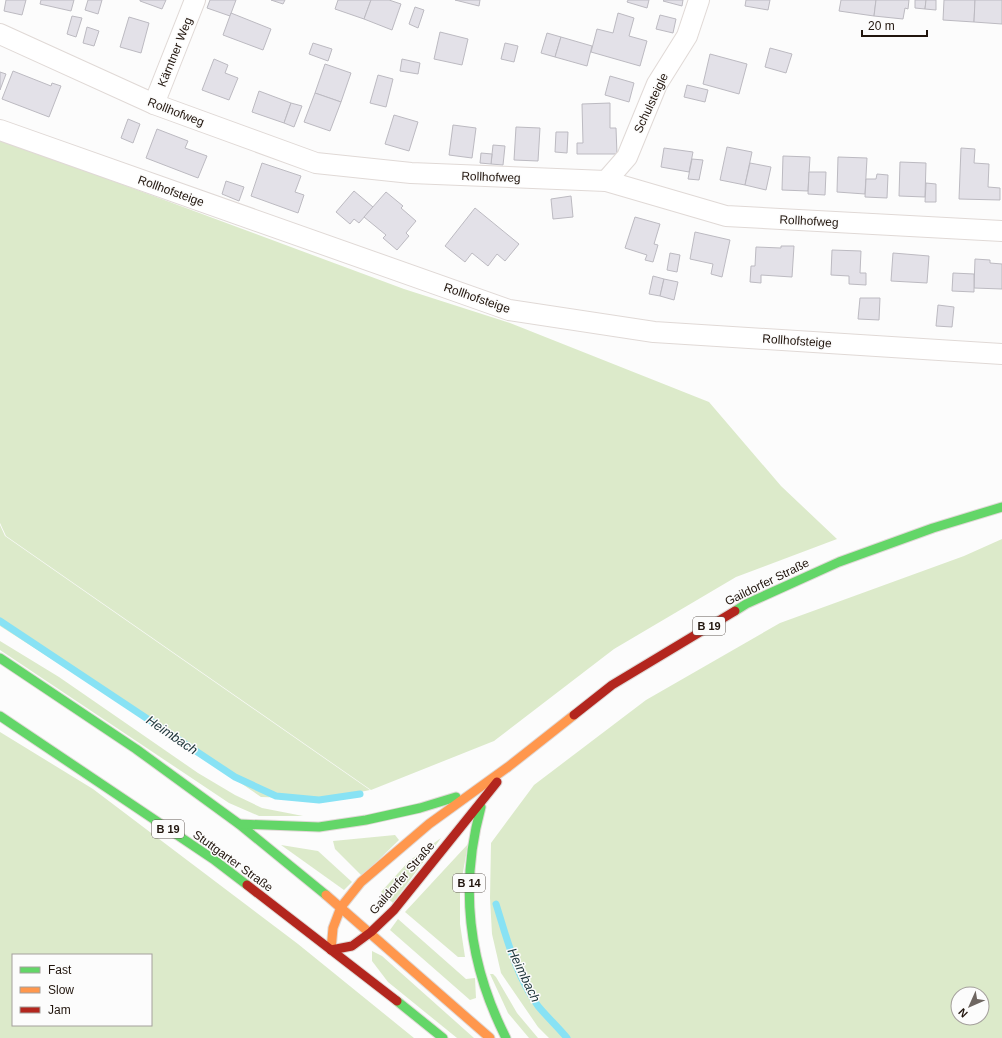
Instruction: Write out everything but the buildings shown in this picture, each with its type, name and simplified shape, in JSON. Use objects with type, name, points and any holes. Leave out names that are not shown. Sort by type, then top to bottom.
[{"type":"main road","name":"Gaildorfer Straße","points":[[508,767],[482,802],[394,910],[352,946],[331,950],[333,928],[342,907],[361,882],[429,824],[508,767],[612,685],[746,604],[839,562],[933,528],[1002,507]]},
{"type":"main road","points":[[0,658],[136,749],[239,824],[342,907],[490,1038]]},
{"type":"main road","name":"Stuttgarter Straße","points":[[0,716],[213,859],[443,1038]]},
{"type":"main road","points":[[239,824],[319,827],[366,820],[420,808],[473,791]]},
{"type":"main road","name":"B 14","points":[[482,802],[473,840],[469,879],[470,919],[478,966],[487,997],[506,1038]]},
{"type":"street","name":"Kärntner Weg","points":[[154,104],[195,0]]},
{"type":"street","name":"Schulsteigle","points":[[606,181],[627,157],[657,84],[687,36],[699,0]]},
{"type":"street","name":"Rollhofweg","points":[[0,34],[154,104],[316,163],[411,174],[606,181],[726,216],[1002,231]]},
{"type":"street","name":"Rollhofsteige","points":[[0,130],[508,310],[654,332],[1002,354]]},
{"type":"green space","points":[[0,139],[404,289],[510,323],[709,402],[781,486],[837,539],[736,577],[614,649],[494,741],[371,790],[6,536],[0,523]]},
{"type":"green space","points":[[0,525],[5,536],[370,790],[326,799],[261,797],[178,740],[0,626]]},
{"type":"green space","points":[[1002,539],[1002,1038],[549,1038],[538,1027],[501,973],[492,934],[490,898],[491,843],[534,785],[646,700],[780,623],[964,556]]},
{"type":"green space","points":[[0,641],[59,677],[198,773],[235,795],[262,808],[303,816],[259,816],[229,803],[0,650]]},
{"type":"green space","points":[[0,732],[93,789],[298,944],[414,1038],[0,1038]]},
{"type":"green space","points":[[395,835],[399,840],[362,876],[335,849],[333,841]]},
{"type":"green space","points":[[441,838],[393,903],[381,892],[409,861]]},
{"type":"green space","points":[[468,844],[460,889],[460,924],[465,957],[458,957],[405,912]]},
{"type":"green space","points":[[281,845],[318,851],[352,882],[344,890]]},
{"type":"green space","points":[[398,919],[466,979],[475,978],[476,998],[470,1000],[390,930]]},
{"type":"green space","points":[[372,951],[382,956],[474,1038],[457,1038],[388,982],[372,961]]},
{"type":"green space","points":[[490,974],[493,974],[496,977],[517,1013],[538,1038],[529,1038],[508,1013]]},
{"type":"waterway","name":"Heimbach","points":[[0,621],[235,777],[276,796],[319,800],[360,794]]},
{"type":"waterway","name":"Heimbach","points":[[496,904],[508,944],[518,970],[530,994],[538,1006],[567,1038]]},
{"type":"traffic: fast","points":[[735,611],[746,604],[839,562],[933,528],[1002,507]]},
{"type":"traffic: fast","points":[[0,658],[136,749],[239,824],[326,895]]},
{"type":"traffic: fast","points":[[0,716],[213,859],[247,885]]},
{"type":"traffic: fast","points":[[239,824],[319,827],[366,820],[420,808],[456,797]]},
{"type":"traffic: fast","points":[[481,807],[474,837],[470,867],[469,896],[471,925],[483,982],[493,1010],[506,1038]]},
{"type":"traffic: fast","points":[[397,1001],[443,1038]]},
{"type":"traffic: slow","points":[[331,950],[333,928],[341,907],[361,882],[429,824],[508,767],[574,715]]},
{"type":"traffic: slow","points":[[326,895],[490,1038]]},
{"type":"traffic: jam","points":[[574,715],[612,685],[735,611]]},
{"type":"traffic: jam","points":[[331,950],[352,946],[371,932],[394,910],[497,782]]},
{"type":"traffic: jam","points":[[247,885],[397,1001]]}]
